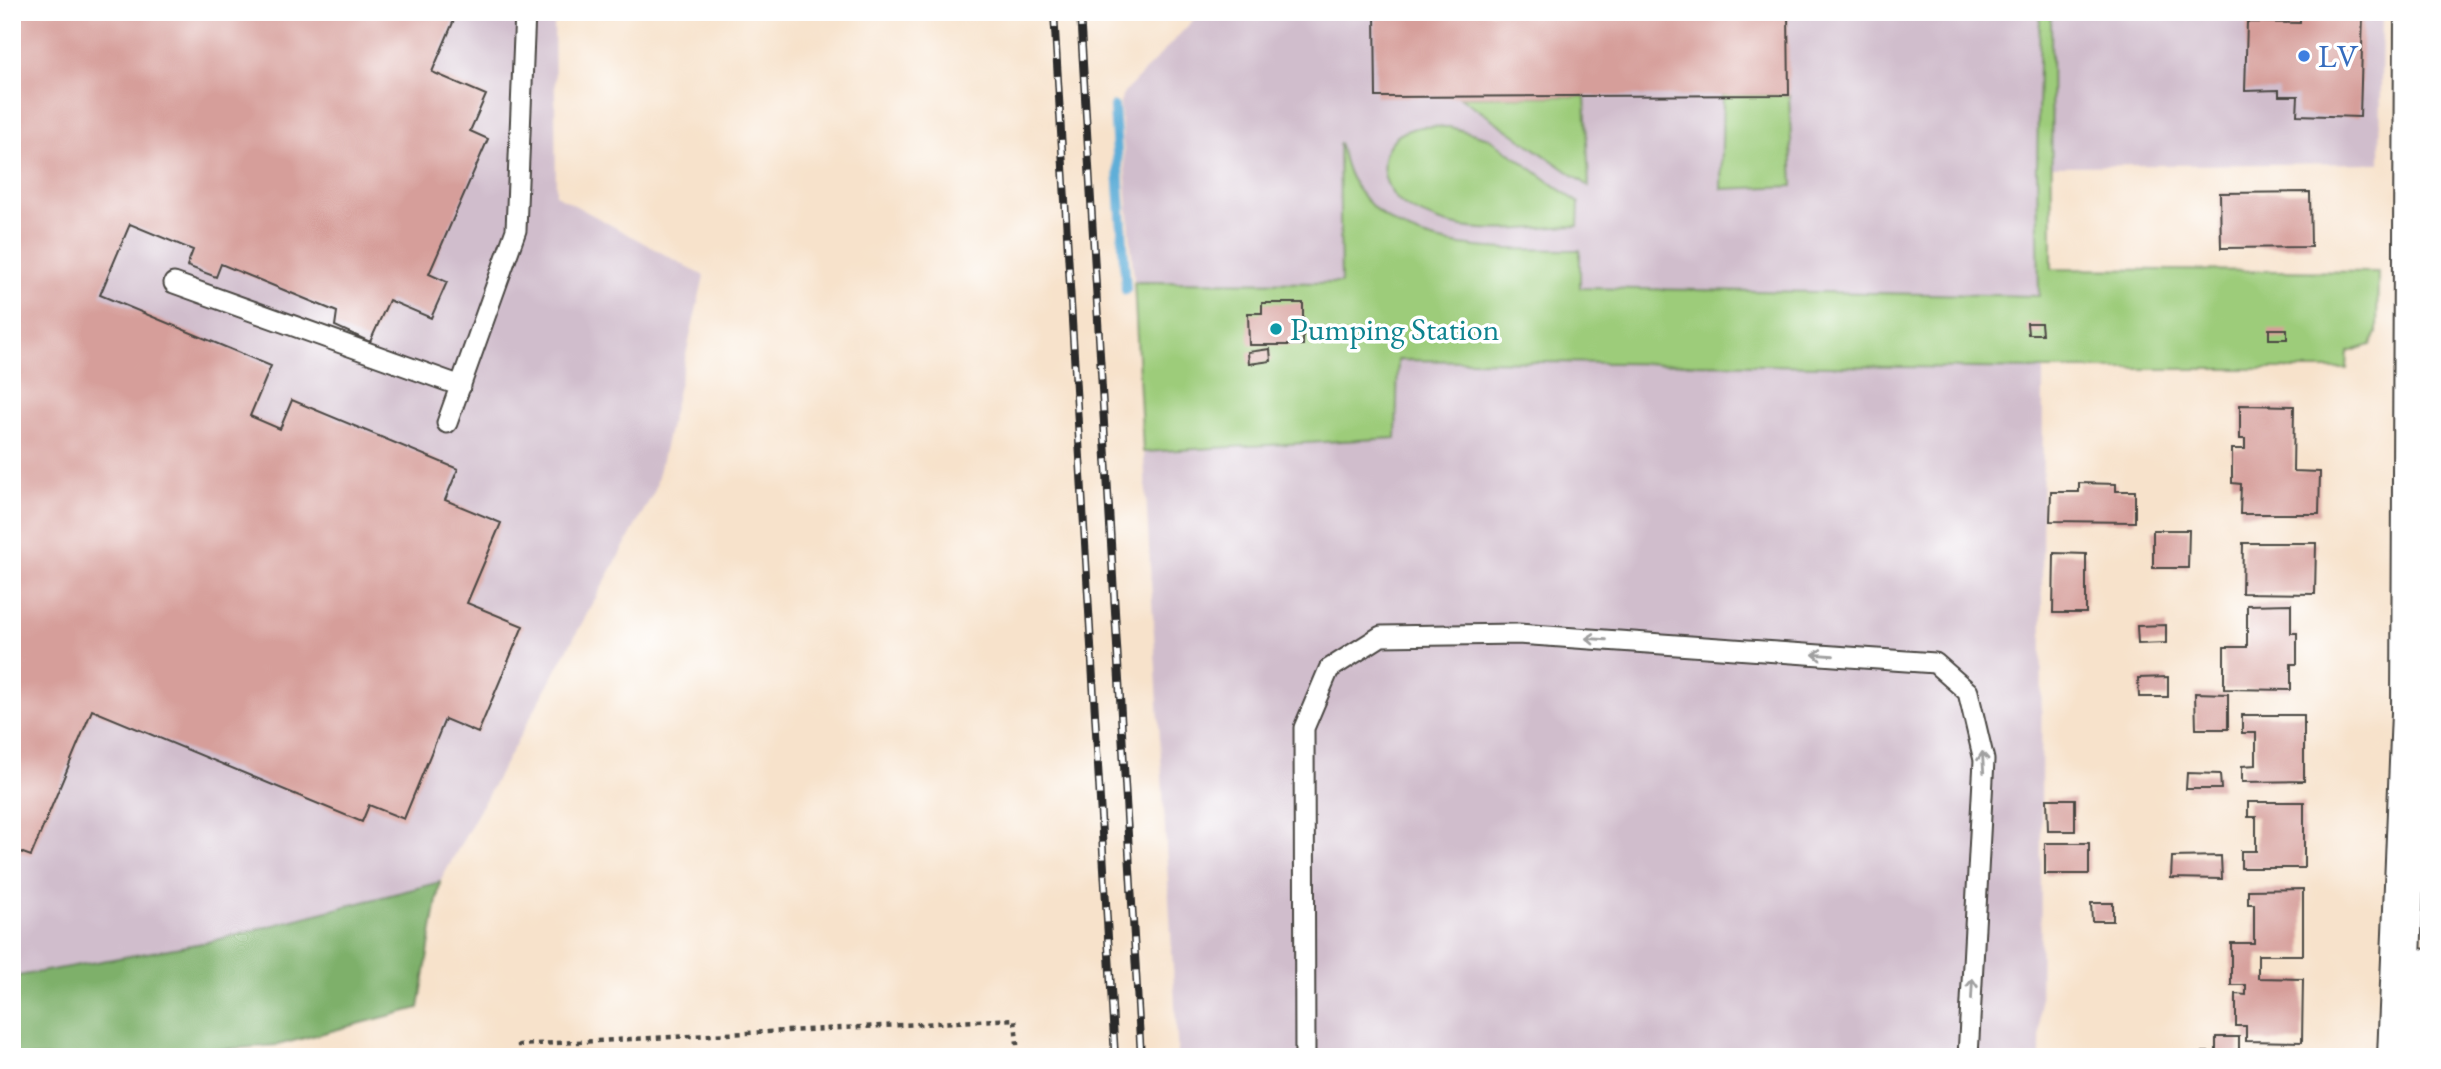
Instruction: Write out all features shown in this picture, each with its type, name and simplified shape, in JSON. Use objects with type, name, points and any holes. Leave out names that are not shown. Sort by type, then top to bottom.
[{"type":"main road","points":[[2397,1057],[2411,713],[2414,12]]},
{"type":"main road","points":[[2406,872],[2429,1044]]},
{"type":"lane","points":[[447,424],[516,230],[525,12]]},
{"type":"lane","points":[[174,282],[461,386]]},
{"type":"lane","points":[[1305,1057],[1304,728],[1329,669],[1381,636],[1518,634],[1934,663],[1968,692],[1984,760],[1968,1057]]},
{"type":"path","points":[[520,1057],[519,1045],[1015,1019],[1018,1057]]},
{"type":"shaded area","points":[[12,12],[554,12],[556,195],[704,276],[655,490],[440,882],[208,942],[12,977]]},
{"type":"shaded area","points":[[1201,12],[2382,12],[2380,163],[2051,166],[2051,361],[2043,369],[2040,1057],[1178,1057],[1134,282],[1120,103],[1123,94]]},
{"type":"green space","points":[[2040,12],[2051,12],[2052,269],[2378,272],[2377,333],[2371,345],[2348,352],[2347,369],[2043,369],[1398,360],[1396,438],[1143,452],[1134,282],[1341,283],[1339,142],[1351,178],[1370,204],[1394,223],[1422,236],[1452,244],[1485,248],[1580,250],[1580,288],[2039,296],[2037,168]]},
{"type":"green space","points":[[1723,95],[1789,95],[1793,186],[1721,189]]},
{"type":"green space","points":[[1585,96],[1589,186],[1460,97]]},
{"type":"green space","points":[[1450,127],[1489,138],[1579,203],[1578,226],[1507,230],[1454,226],[1408,208],[1397,200],[1385,178],[1383,166],[1390,143],[1399,135],[1416,128]]},
{"type":"green space","points":[[440,882],[419,1008],[278,1045],[176,1053],[171,1057],[12,1057],[12,977],[208,942]]},
{"type":"building","points":[[12,12],[457,13],[432,72],[486,95],[470,131],[488,139],[429,274],[447,282],[431,318],[389,300],[370,342],[335,326],[337,312],[221,264],[216,277],[187,266],[193,250],[130,224],[100,295],[271,366],[250,416],[280,429],[292,400],[458,469],[445,500],[501,523],[467,603],[523,626],[478,733],[445,719],[404,819],[369,805],[362,822],[92,710],[31,856],[12,849]]},
{"type":"building","points":[[1375,12],[1788,12],[1789,95],[1376,97]]},
{"type":"building","name":"LV","points":[[2300,12],[2363,12],[2360,117],[2297,115],[2298,96],[2279,96],[2279,90],[2245,91],[2247,22],[2300,23]]},
{"type":"building","points":[[2310,192],[2311,247],[2221,248],[2220,193]]},
{"type":"building","name":"Pumping Station","points":[[1262,303],[1303,303],[1303,345],[1249,345],[1248,313],[1262,313]]},
{"type":"building","points":[[2027,323],[2041,323],[2042,334],[2028,334]]},
{"type":"building","points":[[2269,329],[2287,329],[2287,339],[2269,339]]},
{"type":"building","points":[[1270,349],[1271,361],[1249,364],[1248,352]]},
{"type":"building","points":[[2240,405],[2294,406],[2293,471],[2320,472],[2319,514],[2240,514],[2241,484],[2232,483],[2232,449],[2245,449],[2245,439],[2240,439]]},
{"type":"building","points":[[2079,483],[2116,484],[2116,491],[2135,491],[2135,522],[2050,521],[2051,492],[2079,492]]},
{"type":"building","points":[[2153,530],[2189,530],[2188,568],[2153,568]]},
{"type":"building","points":[[2243,543],[2316,543],[2315,594],[2242,593]]},
{"type":"building","points":[[2054,553],[2086,554],[2086,613],[2053,613]]},
{"type":"building","points":[[2291,604],[2291,633],[2297,633],[2297,664],[2291,664],[2291,690],[2224,689],[2224,647],[2247,647],[2247,605]]},
{"type":"building","points":[[2166,625],[2166,643],[2138,644],[2137,626]]},
{"type":"building","points":[[2168,677],[2168,697],[2139,697],[2138,678]]},
{"type":"building","points":[[2195,693],[2228,694],[2228,729],[2196,729]]},
{"type":"building","points":[[2242,715],[2304,715],[2304,781],[2242,782],[2242,766],[2256,765],[2256,733],[2242,733]]},
{"type":"building","points":[[2187,773],[2220,774],[2221,789],[2186,789]]},
{"type":"building","points":[[2047,799],[2075,799],[2075,831],[2048,831]]},
{"type":"building","points":[[2248,802],[2304,802],[2304,868],[2241,868],[2241,851],[2256,851],[2256,817],[2248,817]]},
{"type":"building","points":[[2045,843],[2089,843],[2089,874],[2045,874]]},
{"type":"building","points":[[2221,856],[2222,879],[2171,878],[2172,857]]},
{"type":"building","points":[[2303,889],[2303,955],[2258,955],[2258,978],[2303,979],[2302,1042],[2246,1041],[2246,1026],[2236,1026],[2236,994],[2246,995],[2246,985],[2231,985],[2231,943],[2254,943],[2254,904],[2248,904],[2248,890]]},
{"type":"building","points":[[2091,903],[2113,903],[2113,921],[2092,921]]},
{"type":"building","points":[[2216,1037],[2239,1037],[2239,1057],[2202,1057],[2202,1052],[2216,1052]]},
{"type":"waterway","points":[[1114,107],[1126,290]]},
{"type":"railway","points":[[1054,12],[1115,1057]]},
{"type":"railway","points":[[1080,12],[1141,1057]]},
{"type":"place","name":"LV","points":[[2304,56]]},
{"type":"place","name":"Pumping Station","points":[[1276,329]]}]
